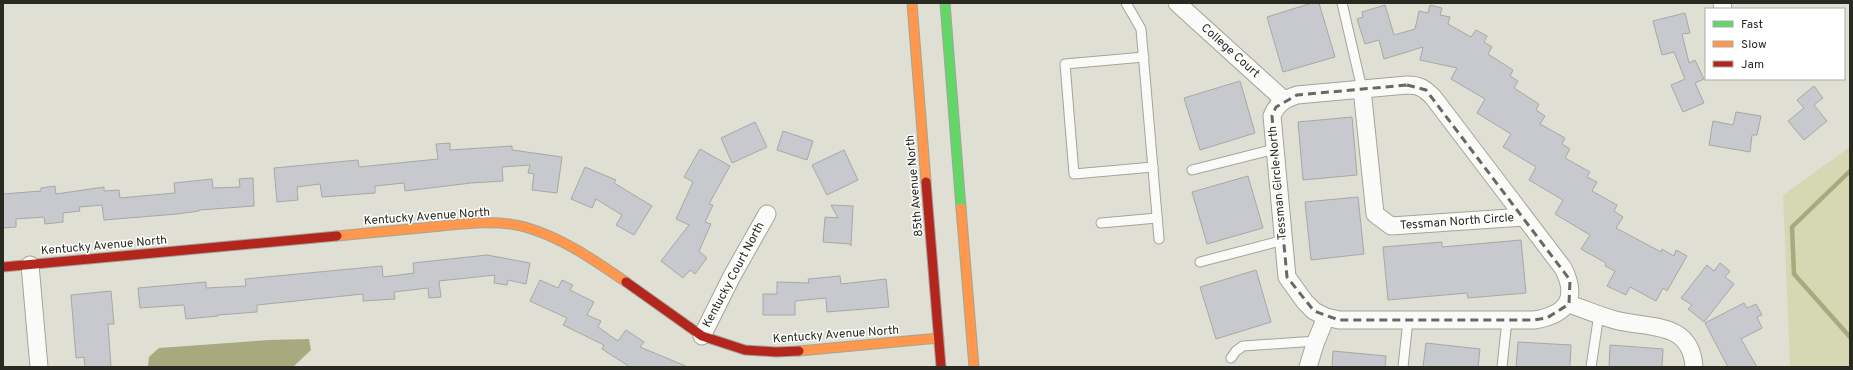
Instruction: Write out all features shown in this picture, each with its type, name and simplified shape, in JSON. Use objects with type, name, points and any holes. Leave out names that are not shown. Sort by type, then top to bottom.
[{"type":"street","name":"85th Avenue North","points":[[912,3],[941,367]]},
{"type":"street","points":[[945,3],[974,367]]},
{"type":"street","name":"College Court","points":[[1177,3],[1284,100]]},
{"type":"street","points":[[1284,100],[1297,94],[1362,89],[1417,86],[1426,90],[1564,268],[1570,280],[1571,292],[1569,304],[1615,320],[1663,328],[1676,332],[1694,358],[1694,367]]},
{"type":"street","name":"Tessman North Circle","points":[[1362,89],[1375,214],[1391,226],[1524,217]]},
{"type":"street","name":"Tessman Circle North","points":[[1284,100],[1276,107],[1272,116],[1287,277],[1305,302],[1314,311],[1326,317],[1339,320],[1534,320],[1547,318],[1559,312],[1569,304]]},
{"type":"street","name":"Kentucky Court North","points":[[702,336],[732,276],[766,214]]},
{"type":"street","name":"Kentucky Avenue North","points":[[3,267],[462,224],[493,223],[524,227],[553,237],[580,250],[702,336],[745,350],[776,352],[939,338]]},
{"type":"street","points":[[30,265],[39,367]]},
{"type":"street","points":[[1308,367],[1316,341],[1326,317]]},
{"type":"lane","points":[[1126,3],[1141,29],[1159,239]]},
{"type":"lane","points":[[1342,3],[1362,89]]},
{"type":"lane","points":[[1144,57],[1065,64],[1074,174],[1153,167]]},
{"type":"lane","points":[[1192,170],[1275,149]]},
{"type":"lane","points":[[1101,223],[1157,218]]},
{"type":"lane","points":[[1200,262],[1284,240]]},
{"type":"lane","points":[[1591,367],[1599,314]]},
{"type":"lane","points":[[1403,367],[1408,320]]},
{"type":"lane","points":[[1502,367],[1506,320]]},
{"type":"lane","points":[[1231,358],[1243,346],[1316,341]]},
{"type":"highlighted area","points":[[1407,85],[1426,90],[1570,280],[1569,304],[1547,318],[1534,320],[1339,320],[1314,311],[1287,277],[1272,116],[1276,107],[1297,95]]},
{"type":"shaded area","points":[[1850,147],[1850,367],[1790,367],[1783,195]]},
{"type":"shaded area","points":[[309,339],[311,350],[293,367],[148,367],[149,357],[159,348],[269,340]]},
{"type":"building","points":[[1312,3],[1319,3],[1335,57],[1283,72],[1267,17]]},
{"type":"building","points":[[1385,5],[1394,35],[1415,29],[1419,11],[1428,13],[1430,5],[1442,8],[1440,15],[1450,17],[1448,24],[1471,37],[1476,30],[1487,36],[1484,42],[1492,47],[1488,54],[1513,70],[1510,76],[1518,81],[1514,88],[1539,104],[1536,110],[1545,116],[1540,124],[1565,138],[1562,144],[1570,149],[1565,158],[1590,172],[1587,177],[1597,182],[1592,191],[1617,205],[1614,211],[1623,217],[1616,228],[1661,252],[1662,249],[1674,256],[1676,250],[1687,256],[1667,291],[1663,288],[1656,301],[1630,287],[1626,295],[1607,286],[1615,271],[1605,266],[1606,263],[1581,249],[1590,235],[1555,214],[1563,200],[1529,180],[1536,167],[1503,147],[1511,134],[1477,113],[1485,99],[1451,79],[1457,68],[1420,60],[1423,47],[1384,59],[1379,40],[1365,44],[1357,19],[1363,17],[1362,12]]},
{"type":"building","points":[[1685,13],[1690,33],[1682,34],[1689,63],[1695,60],[1704,79],[1695,83],[1704,103],[1683,112],[1671,85],[1685,79],[1674,52],[1662,55],[1653,21]]},
{"type":"building","points":[[1240,81],[1255,133],[1200,150],[1184,98]]},
{"type":"building","points":[[1814,86],[1823,98],[1814,105],[1827,121],[1804,140],[1788,121],[1804,108],[1797,100]]},
{"type":"building","points":[[1736,112],[1761,116],[1757,135],[1752,135],[1750,152],[1709,145],[1713,121],[1733,125]]},
{"type":"building","points":[[1352,117],[1357,175],[1303,180],[1298,122]]},
{"type":"building","points":[[755,122],[767,147],[732,163],[721,138]]},
{"type":"building","points":[[783,131],[813,141],[807,160],[777,150]]},
{"type":"building","points":[[450,143],[450,150],[512,146],[512,150],[562,157],[557,193],[532,190],[534,174],[528,173],[530,165],[502,167],[503,181],[471,183],[405,191],[404,183],[375,186],[375,193],[322,197],[320,184],[297,187],[298,200],[277,202],[274,168],[358,160],[359,167],[438,159],[436,144]]},
{"type":"building","points":[[700,149],[730,166],[709,204],[713,205],[705,222],[711,224],[699,251],[707,258],[695,274],[690,270],[683,278],[661,261],[689,225],[676,219],[693,182],[684,177]]},
{"type":"building","points":[[844,150],[858,180],[827,195],[812,165]]},
{"type":"building","points":[[585,167],[616,180],[614,183],[652,206],[634,235],[616,225],[622,215],[596,199],[592,208],[571,199]]},
{"type":"building","points":[[1248,176],[1263,228],[1207,244],[1192,192]]},
{"type":"building","points":[[253,178],[254,206],[104,220],[102,205],[79,207],[80,211],[63,213],[63,222],[45,224],[44,217],[16,219],[16,227],[3,228],[3,194],[41,191],[41,188],[55,186],[56,194],[104,187],[104,191],[119,190],[120,198],[175,193],[174,183],[212,179],[213,188],[240,187],[239,179]]},
{"type":"building","points":[[1358,197],[1364,254],[1311,260],[1305,202]]},
{"type":"building","points":[[831,205],[853,206],[851,246],[850,244],[823,242],[825,217],[838,218]]},
{"type":"building","points":[[1521,240],[1526,293],[1468,298],[1467,293],[1388,300],[1383,247],[1442,242],[1442,247]]},
{"type":"building","points":[[487,255],[530,263],[526,284],[508,280],[507,285],[494,283],[495,275],[439,281],[441,297],[429,298],[428,288],[394,292],[395,299],[363,301],[363,294],[257,305],[257,312],[186,319],[184,305],[140,308],[138,288],[206,282],[206,288],[246,286],[245,279],[382,266],[383,277],[414,273],[413,263]]},
{"type":"building","points":[[1720,263],[1730,271],[1725,277],[1734,284],[1704,322],[1688,309],[1692,305],[1681,298],[1707,265],[1714,271]]},
{"type":"building","points":[[1256,270],[1271,322],[1216,339],[1200,287]]},
{"type":"building","points":[[840,276],[841,284],[886,279],[889,307],[827,312],[826,298],[795,301],[795,315],[763,315],[763,294],[777,294],[777,282],[809,283],[808,279]]},
{"type":"building","points":[[540,280],[558,288],[562,280],[573,285],[570,290],[594,302],[587,315],[601,321],[598,327],[618,341],[626,330],[644,342],[640,347],[688,367],[630,367],[602,349],[604,345],[563,325],[567,318],[530,301]]},
{"type":"building","points":[[111,291],[114,324],[108,324],[111,367],[85,367],[84,357],[76,358],[71,295]]},
{"type":"building","points":[[1744,303],[1747,308],[1756,304],[1762,315],[1757,317],[1762,328],[1741,339],[1757,367],[1728,367],[1705,323]]},
{"type":"building","points":[[1518,342],[1571,345],[1570,367],[1516,367]]},
{"type":"building","points":[[1426,343],[1480,349],[1478,367],[1423,367]]},
{"type":"building","points":[[1610,345],[1663,349],[1662,367],[1609,367]]},
{"type":"building","points":[[1333,351],[1386,356],[1385,367],[1332,367]]},
{"type":"waterway","points":[[1850,171],[1792,227],[1794,274],[1850,337]]},
{"type":"traffic: fast","points":[[945,3],[961,208]]},
{"type":"traffic: slow","points":[[912,3],[926,182]]},
{"type":"traffic: slow","points":[[961,208],[974,367]]},
{"type":"traffic: slow","points":[[337,236],[466,224],[502,223],[525,227],[565,243],[626,282]]},
{"type":"traffic: slow","points":[[799,351],[939,338]]},
{"type":"traffic: jam","points":[[926,182],[941,367]]},
{"type":"traffic: jam","points":[[3,267],[337,236]]},
{"type":"traffic: jam","points":[[626,282],[702,336],[745,350],[776,352],[799,351]]}]
